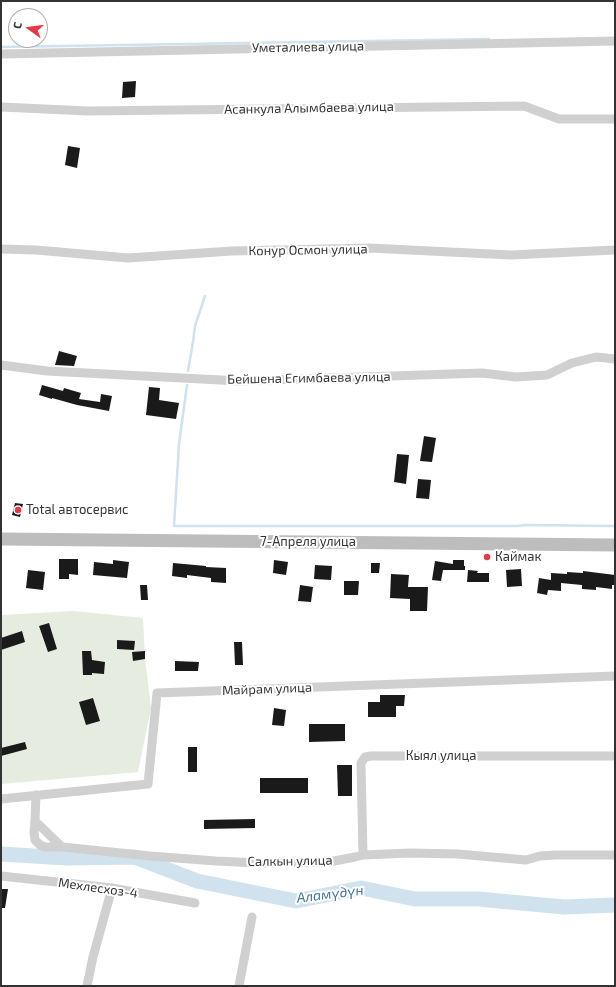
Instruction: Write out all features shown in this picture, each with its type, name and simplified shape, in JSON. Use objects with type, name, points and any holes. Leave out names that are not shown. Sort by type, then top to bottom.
[{"type":"main road","name":"7-Апреля улица","points":[[1,539],[615,545]]},
{"type":"street","name":"Уметалиева улица","points":[[1,54],[615,41]]},
{"type":"street","name":"Асанкула Алымбаева улица","points":[[1,107],[88,111],[524,106],[559,119],[615,119]]},
{"type":"street","name":"Конур Осмон улица","points":[[1,249],[36,250],[128,258],[232,251],[369,248],[511,255],[615,250]]},
{"type":"street","name":"Бейшена Егимбаева улица","points":[[1,365],[47,371],[240,381],[482,373],[516,377],[547,375],[572,363],[596,357],[615,359]]},
{"type":"street","name":"Майрам улица","points":[[1,799],[148,784],[157,693],[615,676]]},
{"type":"street","name":"Кыял улица","points":[[363,855],[362,763],[365,757],[615,756]]},
{"type":"street","name":"Салкын улица","points":[[36,795],[35,840],[40,846],[45,847],[62,847],[150,856],[258,863],[329,862],[363,855],[433,853],[526,860],[540,856],[555,855],[615,855]]},
{"type":"street","points":[[35,821],[62,847]]},
{"type":"street","name":"Мехлесхоз-4","points":[[1,876],[112,888],[195,903]]},
{"type":"street","points":[[87,986],[112,888]]},
{"type":"street","points":[[239,986],[252,917]]},
{"type":"shaded area","points":[[73,611],[143,618],[145,659],[151,708],[138,772],[1,784],[1,615]]},
{"type":"building","points":[[136,81],[135,97],[122,98],[123,82]]},
{"type":"building","points":[[68,146],[80,148],[77,168],[65,165]]},
{"type":"building","points":[[59,351],[77,356],[74,366],[55,365]]},
{"type":"building","points":[[42,385],[63,391],[64,388],[81,393],[79,399],[100,402],[101,394],[112,396],[109,411],[77,405],[39,395]]},
{"type":"building","points":[[149,387],[160,388],[159,400],[179,403],[176,419],[146,415]]},
{"type":"building","points":[[424,436],[436,438],[432,462],[420,461]]},
{"type":"building","points":[[397,454],[409,455],[406,484],[394,482]]},
{"type":"building","points":[[418,479],[431,480],[429,499],[416,498]]},
{"type":"building","name":"Total автосервис","points":[[15,503],[23,504],[20,517],[12,515]]},
{"type":"building","points":[[59,559],[78,559],[78,575],[69,574],[69,579],[59,579]]},
{"type":"building","points":[[113,560],[129,562],[127,578],[93,575],[94,562],[113,564]]},
{"type":"building","points":[[274,560],[288,562],[286,575],[273,573]]},
{"type":"building","points":[[453,560],[464,560],[465,570],[443,570],[441,581],[432,580],[435,561],[453,564]]},
{"type":"building","points":[[173,563],[226,568],[226,583],[211,582],[211,578],[187,575],[187,578],[172,576]]},
{"type":"building","points":[[371,563],[380,563],[379,573],[371,573]]},
{"type":"building","points":[[315,565],[332,566],[331,580],[314,579]]},
{"type":"building","points":[[521,569],[522,586],[507,587],[506,570]]},
{"type":"building","points":[[28,570],[45,572],[43,590],[26,588]]},
{"type":"building","points":[[468,570],[478,571],[477,573],[489,573],[489,582],[467,582]]},
{"type":"building","points":[[583,571],[615,575],[615,585],[612,585],[612,589],[596,587],[596,590],[582,589],[582,585],[561,583],[561,591],[548,590],[547,595],[537,593],[539,578],[551,580],[551,573],[583,573]]},
{"type":"building","points":[[391,574],[409,575],[408,587],[428,587],[427,611],[410,611],[410,599],[390,598]]},
{"type":"building","points":[[344,581],[359,581],[358,595],[344,595]]},
{"type":"building","points":[[140,585],[147,585],[148,600],[141,600]]},
{"type":"building","points":[[300,585],[313,587],[311,602],[298,601]]},
{"type":"building","points":[[49,623],[57,649],[48,652],[39,626]]},
{"type":"building","points":[[22,631],[25,642],[1,650],[1,638]]},
{"type":"building","points":[[117,640],[135,641],[134,650],[117,649]]},
{"type":"building","points":[[234,642],[242,642],[243,665],[235,665]]},
{"type":"building","points":[[82,651],[91,651],[92,660],[105,662],[104,674],[92,673],[92,675],[83,675]]},
{"type":"building","points":[[145,651],[145,659],[133,661],[132,652]]},
{"type":"building","points":[[175,661],[199,662],[198,671],[175,671]]},
{"type":"building","points":[[380,695],[405,695],[404,706],[396,706],[396,717],[368,717],[368,702],[380,702]]},
{"type":"building","points":[[93,698],[100,721],[86,725],[79,702]]},
{"type":"building","points":[[274,708],[286,710],[284,726],[272,725]]},
{"type":"building","points":[[309,724],[345,724],[345,741],[309,742]]},
{"type":"building","points":[[25,742],[27,749],[1,756],[1,748]]},
{"type":"building","points":[[188,747],[197,747],[197,772],[188,772]]},
{"type":"building","points":[[337,765],[352,765],[352,796],[338,796]]},
{"type":"building","points":[[260,778],[308,778],[308,793],[260,793]]},
{"type":"building","points":[[255,819],[255,828],[204,829],[204,820]]},
{"type":"building","points":[[1,889],[8,889],[5,908],[1,908]]},
{"type":"waterway","points":[[1,47],[489,39]]},
{"type":"waterway","points":[[188,371],[195,326],[205,296]]},
{"type":"waterway","points":[[187,385],[179,444],[174,526],[615,526]]},
{"type":"waterway","name":"Аламүдүн","points":[[1,854],[67,858],[135,857],[197,881],[296,901],[361,888],[415,899],[478,899],[564,907],[615,905]]},
{"type":"place","name":"Total автосервис","points":[[18,510]]},
{"type":"place","name":"Каймак","points":[[487,557]]}]
